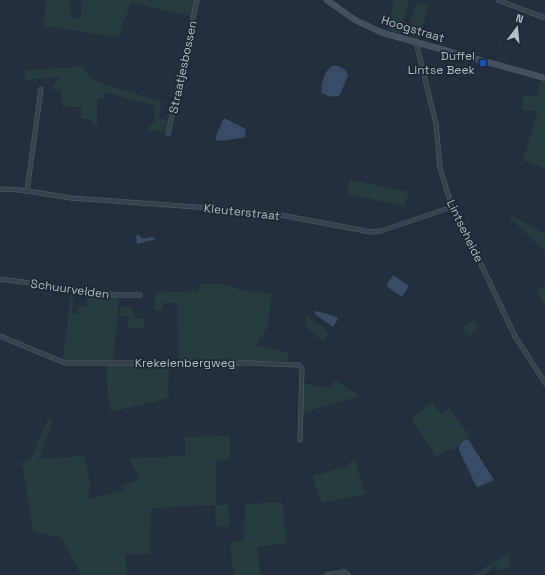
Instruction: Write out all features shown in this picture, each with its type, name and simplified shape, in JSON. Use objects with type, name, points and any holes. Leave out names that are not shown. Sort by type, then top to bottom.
[{"type":"street","name":"Straatjesbossen","points":[[168,134],[197,0]]},
{"type":"street","name":"Hoogstraat","points":[[327,0],[346,14],[383,33],[545,78]]},
{"type":"street","points":[[498,0],[545,18]]},
{"type":"street","name":"Lintseheide","points":[[417,42],[416,46],[436,124],[440,168],[452,207],[469,239],[515,336],[545,383]]},
{"type":"street","points":[[27,191],[41,89]]},
{"type":"street","name":"Kleuterstraat","points":[[0,189],[27,191],[71,198],[275,214],[371,232],[381,231],[452,207]]},
{"type":"street","name":"Schuurvelden","points":[[0,280],[117,295],[140,295]]},
{"type":"street","name":"Krekelenbergweg","points":[[0,336],[65,363],[250,363],[299,365],[302,369],[300,440]]},
{"type":"street","points":[[327,575],[344,572],[348,575]]},
{"type":"green space","points":[[46,0],[70,0],[71,19],[81,19],[82,0],[196,0],[192,16],[131,3],[118,37],[44,26]]},
{"type":"green space","points":[[394,0],[409,0],[400,34],[387,30]]},
{"type":"green space","points":[[416,3],[428,6],[419,40],[407,36]]},
{"type":"green space","points":[[82,66],[90,77],[101,83],[162,102],[159,118],[168,120],[165,132],[146,130],[155,121],[154,105],[104,92],[104,98],[97,99],[97,126],[93,126],[92,119],[81,119],[81,107],[62,106],[61,91],[54,90],[52,87],[60,77],[25,80],[25,71]]},
{"type":"green space","points":[[540,81],[545,81],[545,169],[523,161],[538,111],[523,110],[523,96],[538,96]]},
{"type":"green space","points":[[350,180],[409,192],[404,206],[347,194]]},
{"type":"green space","points":[[512,216],[545,234],[545,251],[511,219]]},
{"type":"green space","points":[[221,283],[243,290],[272,294],[267,328],[255,346],[288,352],[287,361],[178,362],[177,303],[162,303],[162,311],[155,310],[155,293],[199,291],[200,284]]},
{"type":"green space","points":[[545,286],[545,306],[536,290]]},
{"type":"green space","points":[[71,290],[74,290],[72,313],[77,314],[78,306],[86,307],[87,292],[119,296],[113,361],[63,360]]},
{"type":"green space","points":[[121,307],[132,307],[132,314],[135,314],[135,318],[144,319],[143,329],[128,328],[129,316],[120,316]]},
{"type":"green space","points":[[307,316],[329,333],[323,341],[305,326]]},
{"type":"green space","points":[[473,320],[480,327],[470,336],[463,328]]},
{"type":"green space","points":[[170,364],[168,386],[169,398],[111,412],[107,388],[107,365]]},
{"type":"green space","points":[[335,380],[359,396],[302,413],[304,384],[330,388]]},
{"type":"green space","points":[[432,402],[441,414],[449,407],[469,436],[460,442],[458,447],[453,451],[452,448],[436,457],[411,418]]},
{"type":"green space","points":[[48,419],[53,420],[39,459],[84,456],[90,482],[88,499],[123,491],[121,486],[140,479],[129,458],[185,456],[185,437],[230,436],[230,459],[216,460],[216,505],[228,505],[229,527],[216,526],[215,505],[151,508],[150,554],[125,554],[127,575],[81,575],[61,537],[33,532],[22,462],[30,461]]},
{"type":"green space","points":[[355,461],[365,494],[322,503],[312,476],[350,466],[349,463]]},
{"type":"green space","points":[[282,502],[287,543],[257,547],[261,575],[234,575],[230,546],[234,541],[244,540],[245,504]]},
{"type":"green space","points":[[509,553],[510,566],[499,571],[497,565],[482,575],[473,575]]},
{"type":"water","points":[[333,65],[344,69],[348,75],[340,95],[328,96],[322,93],[322,82],[325,74]]},
{"type":"water","points":[[224,118],[246,129],[245,137],[216,141],[216,136]]},
{"type":"water","points":[[138,234],[143,239],[152,237],[157,239],[137,244],[136,236]]},
{"type":"water","points":[[393,275],[409,286],[402,297],[386,286]]},
{"type":"water","points":[[317,311],[337,317],[338,319],[333,327],[315,314]]},
{"type":"water","points":[[468,439],[494,480],[478,487],[476,486],[459,450],[461,443]]},
{"type":"place","name":"Duffel Lintse Beek","points":[[483,63]]}]
